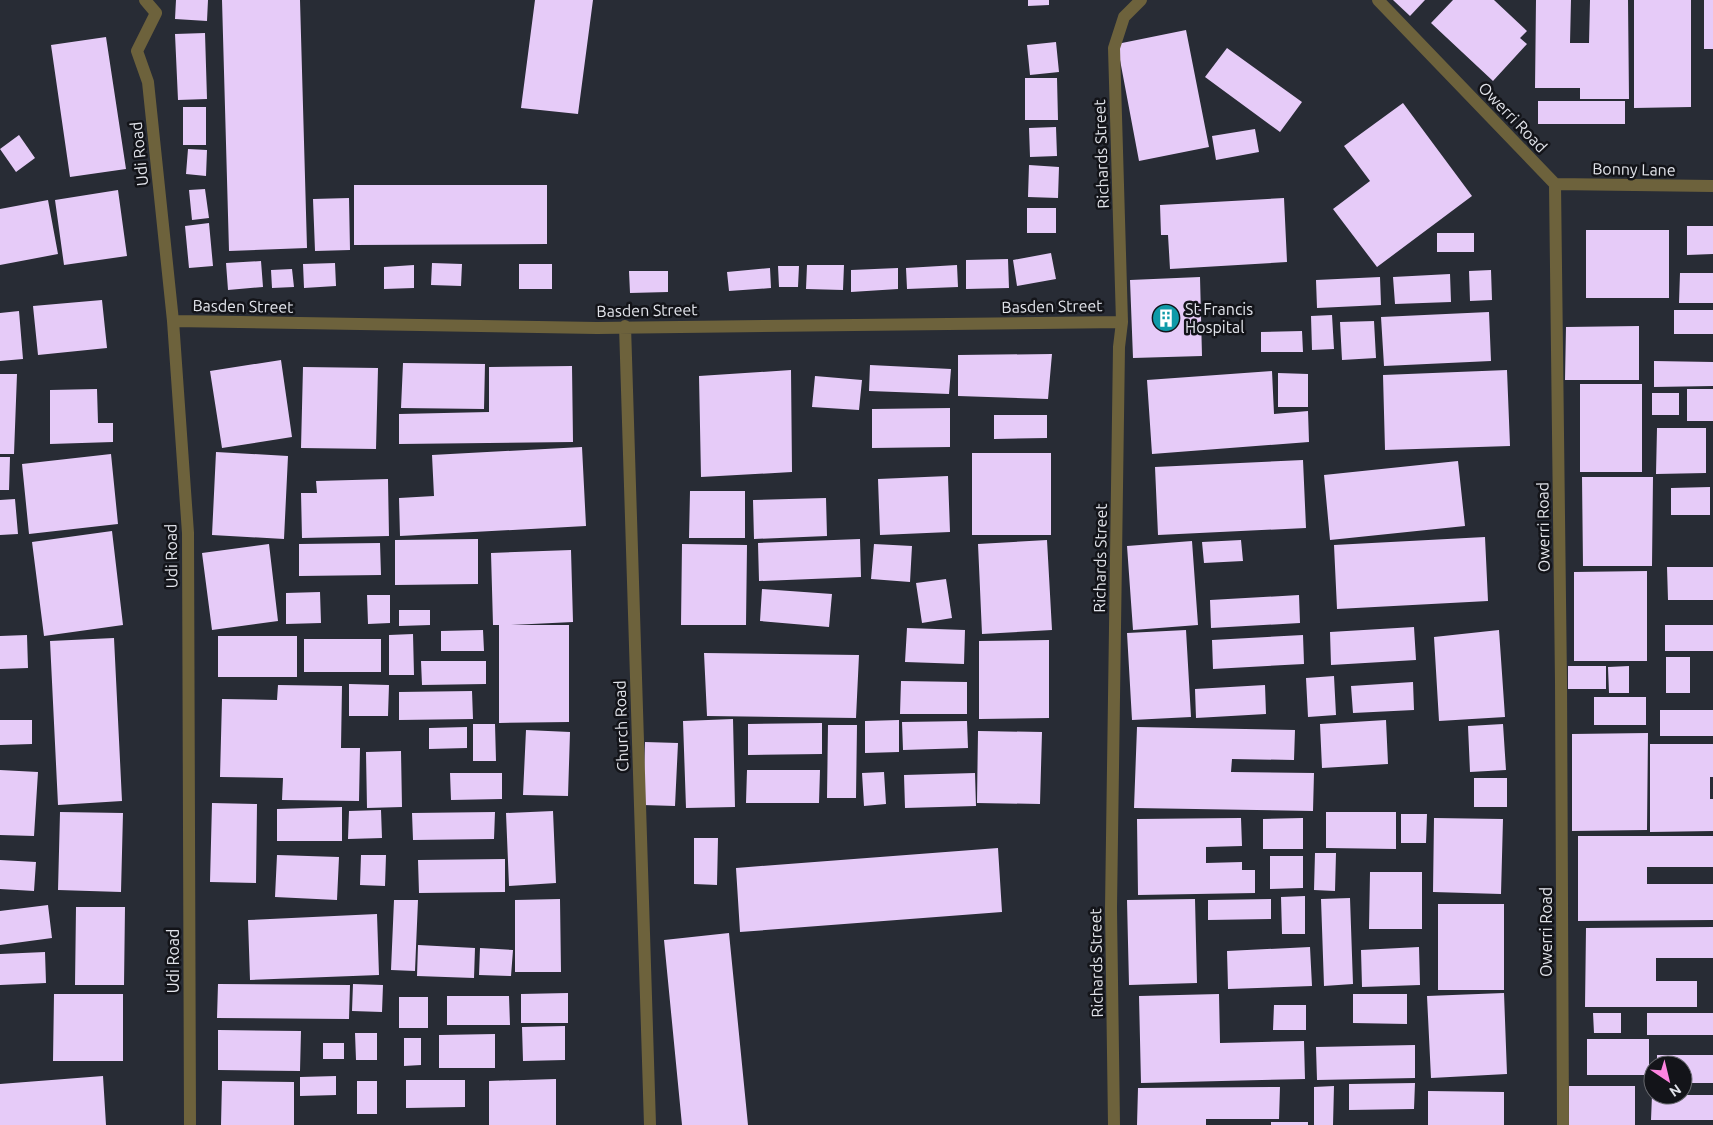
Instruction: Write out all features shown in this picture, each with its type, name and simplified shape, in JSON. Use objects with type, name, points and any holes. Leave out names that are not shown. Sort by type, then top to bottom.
[{"type":"street","name":"Udi Road","points":[[145,0],[156,13],[136,51],[148,82],[173,321],[188,533],[190,1125]]},
{"type":"street","name":"Richards Street","points":[[1114,1125],[1111,908],[1119,347],[1122,322],[1114,48],[1124,17],[1141,0]]},
{"type":"street","name":"Owerri Road","points":[[1378,0],[1555,184],[1561,692],[1563,1125]]},
{"type":"street","name":"Bonny Lane","points":[[1555,184],[1713,186]]},
{"type":"street","name":"Basden Street","points":[[173,321],[597,328],[624,326],[1122,322]]},
{"type":"street","name":"Church Road","points":[[624,326],[650,1125]]},
{"type":"building","points":[[176,0],[208,0],[207,21],[175,19]]},
{"type":"building","points":[[222,0],[300,0],[307,248],[229,251]]},
{"type":"building","points":[[535,0],[593,0],[578,114],[521,108]]},
{"type":"building","points":[[1028,0],[1049,0],[1049,5],[1028,6]]},
{"type":"building","points":[[1393,0],[1425,0],[1410,16]]},
{"type":"building","points":[[1453,0],[1494,0],[1527,31],[1520,38],[1527,44],[1493,81],[1431,23]]},
{"type":"building","points":[[1536,0],[1571,0],[1570,43],[1589,43],[1590,0],[1628,0],[1629,99],[1580,99],[1580,88],[1535,88]]},
{"type":"building","points":[[1634,0],[1691,0],[1691,107],[1634,108]]},
{"type":"building","points":[[1704,0],[1713,0],[1713,49],[1704,49]]},
{"type":"building","points":[[1186,30],[1209,147],[1139,161],[1117,44]]},
{"type":"building","points":[[205,33],[207,99],[178,100],[175,34]]},
{"type":"building","points":[[106,37],[126,169],[70,177],[51,45]]},
{"type":"building","points":[[1056,42],[1059,72],[1030,75],[1027,45]]},
{"type":"building","points":[[1227,48],[1302,102],[1280,132],[1205,77]]},
{"type":"building","points":[[1025,78],[1057,78],[1058,120],[1025,120]]},
{"type":"building","points":[[1538,101],[1625,101],[1625,124],[1538,124]]},
{"type":"building","points":[[1403,103],[1472,196],[1377,267],[1333,209],[1370,181],[1344,146]]},
{"type":"building","points":[[183,107],[206,107],[206,145],[183,145]]},
{"type":"building","points":[[1056,127],[1057,156],[1030,157],[1029,128]]},
{"type":"building","points":[[1255,129],[1259,152],[1216,160],[1212,136]]},
{"type":"building","points":[[19,135],[35,158],[16,172],[0,149]]},
{"type":"building","points":[[188,149],[207,150],[206,176],[186,174]]},
{"type":"building","points":[[1029,165],[1059,167],[1058,198],[1028,197]]},
{"type":"building","points":[[354,185],[547,185],[547,244],[354,245]]},
{"type":"building","points":[[205,189],[209,218],[192,220],[189,190]]},
{"type":"building","points":[[118,190],[127,256],[64,265],[55,200]]},
{"type":"building","points":[[349,198],[350,250],[315,251],[313,199]]},
{"type":"building","points":[[1284,198],[1287,262],[1170,269],[1168,235],[1161,235],[1160,205]]},
{"type":"building","points":[[48,200],[58,254],[0,265],[0,209]]},
{"type":"building","points":[[1027,208],[1056,208],[1056,233],[1027,233]]},
{"type":"building","points":[[209,223],[213,266],[189,268],[185,226]]},
{"type":"building","points":[[1687,226],[1713,226],[1713,254],[1687,255]]},
{"type":"building","points":[[1586,230],[1669,230],[1669,298],[1586,298]]},
{"type":"building","points":[[1437,233],[1474,233],[1474,252],[1437,252]]},
{"type":"building","points":[[1051,253],[1056,279],[1017,286],[1013,260]]},
{"type":"building","points":[[1008,259],[1009,288],[966,289],[966,260]]},
{"type":"building","points":[[261,261],[263,287],[228,290],[226,263]]},
{"type":"building","points":[[335,263],[336,286],[304,288],[303,264]]},
{"type":"building","points":[[432,263],[462,264],[461,286],[431,285]]},
{"type":"building","points":[[519,264],[552,264],[552,289],[519,289]]},
{"type":"building","points":[[414,265],[414,288],[384,289],[384,267]]},
{"type":"building","points":[[807,265],[844,265],[843,290],[806,289]]},
{"type":"building","points":[[957,265],[958,287],[907,289],[906,268]]},
{"type":"building","points":[[778,266],[799,266],[798,287],[779,287]]},
{"type":"building","points":[[770,268],[771,288],[729,291],[727,272]]},
{"type":"building","points":[[898,268],[898,289],[851,292],[851,270]]},
{"type":"building","points":[[292,269],[294,287],[272,288],[271,270]]},
{"type":"building","points":[[1491,270],[1492,300],[1470,301],[1469,271]]},
{"type":"building","points":[[629,271],[668,271],[668,292],[630,293]]},
{"type":"building","points":[[1680,273],[1713,273],[1713,303],[1679,303]]},
{"type":"building","points":[[1450,274],[1451,302],[1395,304],[1393,277]]},
{"type":"building","name":"St Francis Hospital","points":[[1200,277],[1202,356],[1133,358],[1130,280]]},
{"type":"building","points":[[1380,277],[1381,305],[1317,308],[1316,280]]},
{"type":"building","points":[[102,300],[107,348],[38,355],[33,306]]},
{"type":"building","points":[[1674,310],[1713,310],[1713,334],[1674,334]]},
{"type":"building","points":[[19,311],[23,359],[0,361],[0,313]]},
{"type":"building","points":[[1489,312],[1491,361],[1384,366],[1381,317]]},
{"type":"building","points":[[1332,315],[1334,349],[1312,350],[1311,316]]},
{"type":"building","points":[[1374,321],[1376,358],[1342,360],[1340,322]]},
{"type":"building","points":[[1639,326],[1639,380],[1565,380],[1566,327]]},
{"type":"building","points":[[1302,331],[1303,352],[1261,352],[1261,332]]},
{"type":"building","points":[[1052,354],[1048,399],[958,396],[958,355]]},
{"type":"building","points":[[281,360],[292,437],[222,448],[210,371]]},
{"type":"building","points":[[1654,361],[1713,362],[1713,386],[1654,387]]},
{"type":"building","points":[[403,363],[485,364],[484,409],[401,408]]},
{"type":"building","points":[[870,365],[951,369],[949,394],[869,391]]},
{"type":"building","points":[[572,366],[573,442],[399,444],[399,414],[489,412],[489,367]]},
{"type":"building","points":[[303,367],[378,368],[376,449],[301,448]]},
{"type":"building","points":[[791,370],[792,472],[701,477],[699,376]]},
{"type":"building","points":[[1507,370],[1510,446],[1385,450],[1383,375]]},
{"type":"building","points":[[1272,371],[1274,414],[1308,411],[1309,442],[1152,454],[1147,380]]},
{"type":"building","points":[[1278,373],[1308,374],[1308,407],[1278,407]]},
{"type":"building","points":[[0,374],[17,374],[14,454],[0,454]]},
{"type":"building","points":[[815,376],[862,380],[859,410],[812,407]]},
{"type":"building","points":[[1580,384],[1642,384],[1642,472],[1580,472]]},
{"type":"building","points":[[97,389],[98,423],[113,423],[113,442],[50,444],[50,390]]},
{"type":"building","points":[[1687,389],[1713,389],[1713,421],[1687,421]]},
{"type":"building","points":[[1652,393],[1679,393],[1679,415],[1652,415]]},
{"type":"building","points":[[950,408],[950,447],[872,448],[872,409]]},
{"type":"building","points":[[994,415],[1047,415],[1047,438],[994,439]]},
{"type":"building","points":[[1657,428],[1706,428],[1706,473],[1656,474]]},
{"type":"building","points":[[582,447],[586,526],[400,536],[399,498],[434,496],[432,455]]},
{"type":"building","points":[[216,452],[288,456],[284,539],[212,535]]},
{"type":"building","points":[[972,453],[1051,453],[1051,535],[972,535]]},
{"type":"building","points":[[111,454],[118,524],[29,534],[22,464]]},
{"type":"building","points":[[0,457],[10,457],[9,490],[0,490]]},
{"type":"building","points":[[1303,460],[1306,528],[1158,535],[1155,467]]},
{"type":"building","points":[[1458,461],[1465,526],[1330,540],[1324,475]]},
{"type":"building","points":[[948,476],[950,532],[880,535],[878,479]]},
{"type":"building","points":[[1582,477],[1653,477],[1652,566],[1583,566]]},
{"type":"building","points":[[388,479],[389,536],[302,538],[301,493],[317,493],[316,481]]},
{"type":"building","points":[[1710,487],[1710,515],[1671,515],[1671,488]]},
{"type":"building","points":[[690,491],[745,491],[745,538],[689,538]]},
{"type":"building","points":[[826,498],[827,536],[754,539],[753,500]]},
{"type":"building","points":[[15,499],[18,534],[0,535],[0,500]]},
{"type":"building","points":[[112,531],[123,625],[44,636],[32,542]]},
{"type":"building","points":[[1485,537],[1488,601],[1337,609],[1334,545]]},
{"type":"building","points":[[478,539],[478,584],[395,585],[395,540]]},
{"type":"building","points":[[860,539],[861,577],[759,581],[758,543]]},
{"type":"building","points":[[1047,540],[1052,630],[982,634],[978,544]]},
{"type":"building","points":[[1241,540],[1243,561],[1204,563],[1202,542]]},
{"type":"building","points":[[1192,541],[1198,625],[1133,630],[1127,546]]},
{"type":"building","points":[[380,543],[381,575],[299,576],[299,544]]},
{"type":"building","points":[[269,544],[278,621],[212,630],[202,553]]},
{"type":"building","points":[[682,544],[747,545],[746,625],[681,625]]},
{"type":"building","points":[[874,544],[912,546],[910,582],[871,579]]},
{"type":"building","points":[[571,550],[573,622],[511,625],[569,625],[569,722],[499,723],[499,625],[493,625],[491,553]]},
{"type":"building","points":[[1667,567],[1713,567],[1713,600],[1668,600]]},
{"type":"building","points":[[1647,571],[1647,661],[1574,661],[1574,572]]},
{"type":"building","points":[[946,579],[952,618],[922,623],[916,583]]},
{"type":"building","points":[[762,589],[832,594],[829,627],[760,621]]},
{"type":"building","points":[[320,592],[321,623],[286,624],[286,593]]},
{"type":"building","points":[[367,595],[390,595],[390,623],[368,624]]},
{"type":"building","points":[[1299,595],[1300,623],[1211,628],[1210,600]]},
{"type":"building","points":[[399,610],[430,610],[430,625],[399,626]]},
{"type":"building","points":[[1665,625],[1713,625],[1713,651],[1665,651]]},
{"type":"building","points":[[1414,627],[1416,660],[1331,665],[1330,632]]},
{"type":"building","points":[[907,628],[965,630],[964,664],[905,662]]},
{"type":"building","points":[[483,630],[484,651],[441,651],[441,631]]},
{"type":"building","points":[[1186,630],[1191,717],[1132,720],[1127,633]]},
{"type":"building","points":[[1499,630],[1505,717],[1439,721],[1434,637]]},
{"type":"building","points":[[413,634],[414,675],[389,675],[389,635]]},
{"type":"building","points":[[27,635],[28,668],[0,669],[0,636]]},
{"type":"building","points":[[1303,635],[1304,664],[1213,669],[1212,640]]},
{"type":"building","points":[[218,636],[297,636],[297,677],[218,677]]},
{"type":"building","points":[[114,638],[122,801],[58,805],[50,641]]},
{"type":"building","points":[[304,639],[381,639],[381,672],[304,672]]},
{"type":"building","points":[[1049,640],[1049,718],[979,719],[979,641]]},
{"type":"building","points":[[704,653],[859,655],[856,718],[707,716]]},
{"type":"building","points":[[1666,657],[1690,657],[1690,693],[1666,693]]},
{"type":"building","points":[[421,661],[486,661],[486,684],[422,685]]},
{"type":"building","points":[[1568,666],[1606,666],[1606,689],[1568,689]]},
{"type":"building","points":[[1629,666],[1629,693],[1609,693],[1608,667]]},
{"type":"building","points":[[1334,676],[1336,715],[1308,717],[1306,678]]},
{"type":"building","points":[[901,681],[967,682],[967,714],[900,714]]},
{"type":"building","points":[[1413,682],[1414,710],[1353,713],[1351,686]]},
{"type":"building","points":[[349,684],[389,685],[388,716],[349,716]]},
{"type":"building","points":[[278,685],[342,686],[341,748],[360,748],[359,801],[282,800],[283,778],[220,777],[222,699],[277,700]]},
{"type":"building","points":[[1265,685],[1266,714],[1196,718],[1195,689]]},
{"type":"building","points":[[472,691],[473,719],[399,720],[399,692]]},
{"type":"building","points":[[1594,697],[1646,697],[1646,725],[1594,725]]},
{"type":"building","points":[[1660,710],[1713,710],[1713,736],[1660,736]]},
{"type":"building","points":[[733,719],[735,807],[686,808],[683,721]]},
{"type":"building","points":[[0,720],[32,720],[32,744],[0,745]]},
{"type":"building","points":[[899,720],[899,752],[865,753],[865,721]]},
{"type":"building","points":[[1386,720],[1388,764],[1322,768],[1320,724]]},
{"type":"building","points":[[967,721],[968,748],[903,750],[902,722]]},
{"type":"building","points":[[822,723],[822,754],[748,755],[748,724]]},
{"type":"building","points":[[473,724],[495,724],[496,761],[473,761]]},
{"type":"building","points":[[1503,724],[1506,770],[1470,772],[1468,726]]},
{"type":"building","points":[[828,725],[857,725],[856,798],[827,798]]},
{"type":"building","points":[[467,727],[467,748],[429,749],[429,728]]},
{"type":"building","points":[[1137,727],[1295,730],[1294,760],[1232,759],[1231,772],[1314,773],[1313,811],[1134,808]]},
{"type":"building","points":[[526,730],[570,732],[568,796],[523,795]]},
{"type":"building","points":[[978,731],[1042,732],[1040,804],[977,803]]},
{"type":"building","points":[[1648,733],[1647,830],[1572,831],[1572,734]]},
{"type":"building","points":[[645,742],[678,743],[675,806],[643,805]]},
{"type":"building","points":[[1650,744],[1713,744],[1713,777],[1710,777],[1710,799],[1713,799],[1713,831],[1650,832]]},
{"type":"building","points":[[401,751],[402,807],[367,808],[366,752]]},
{"type":"building","points":[[0,770],[38,772],[34,836],[0,835]]},
{"type":"building","points":[[747,770],[820,770],[819,803],[746,803]]},
{"type":"building","points":[[884,772],[886,804],[864,806],[862,773]]},
{"type":"building","points":[[450,773],[502,773],[502,799],[451,800]]},
{"type":"building","points":[[975,773],[976,806],[905,808],[904,775]]},
{"type":"building","points":[[1474,778],[1507,778],[1507,807],[1474,807]]},
{"type":"building","points":[[212,803],[257,804],[256,883],[210,882]]},
{"type":"building","points":[[342,807],[342,841],[277,841],[277,809]]},
{"type":"building","points":[[381,810],[382,838],[348,839],[349,811]]},
{"type":"building","points":[[553,811],[556,883],[509,886],[506,813]]},
{"type":"building","points":[[60,812],[123,813],[121,892],[58,890]]},
{"type":"building","points":[[495,812],[494,839],[413,840],[412,813]]},
{"type":"building","points":[[1326,812],[1396,812],[1396,849],[1326,848]]},
{"type":"building","points":[[1401,814],[1427,814],[1426,843],[1401,843]]},
{"type":"building","points":[[1241,818],[1242,846],[1206,847],[1206,863],[1242,862],[1242,870],[1255,870],[1255,893],[1138,895],[1137,819]]},
{"type":"building","points":[[1303,818],[1303,849],[1263,849],[1263,819]]},
{"type":"building","points":[[1434,818],[1503,819],[1501,894],[1433,892]]},
{"type":"building","points":[[1578,836],[1713,836],[1713,867],[1647,867],[1647,884],[1713,884],[1713,920],[1578,921]]},
{"type":"building","points":[[694,838],[718,838],[717,885],[694,884]]},
{"type":"building","points":[[998,848],[1002,912],[740,932],[736,868]]},
{"type":"building","points":[[1315,853],[1336,853],[1335,891],[1314,890]]},
{"type":"building","points":[[277,855],[339,857],[337,900],[275,897]]},
{"type":"building","points":[[361,855],[386,855],[385,886],[360,885]]},
{"type":"building","points":[[1270,856],[1303,856],[1303,888],[1270,889]]},
{"type":"building","points":[[505,859],[505,892],[419,893],[418,860]]},
{"type":"building","points":[[0,860],[36,862],[34,891],[0,889]]},
{"type":"building","points":[[1370,872],[1422,872],[1422,929],[1369,929]]},
{"type":"building","points":[[1305,896],[1305,934],[1282,934],[1281,897]]},
{"type":"building","points":[[1350,898],[1353,984],[1324,986],[1321,899]]},
{"type":"building","points":[[560,899],[561,972],[515,972],[515,900]]},
{"type":"building","points":[[1195,899],[1197,983],[1129,985],[1127,900]]},
{"type":"building","points":[[1271,899],[1271,919],[1208,920],[1208,900]]},
{"type":"building","points":[[394,900],[418,900],[415,971],[391,970]]},
{"type":"building","points":[[1438,904],[1504,904],[1504,990],[1438,990]]},
{"type":"building","points":[[48,905],[52,938],[0,945],[0,911]]},
{"type":"building","points":[[76,907],[125,907],[124,985],[75,985]]},
{"type":"building","points":[[377,914],[379,975],[250,980],[248,920]]},
{"type":"building","points":[[1713,927],[1713,958],[1656,958],[1656,981],[1697,981],[1697,1007],[1585,1007],[1586,928]]},
{"type":"building","points":[[729,933],[748,1125],[682,1125],[664,940]]},
{"type":"building","points":[[418,945],[475,948],[474,978],[417,976]]},
{"type":"building","points":[[1310,947],[1312,986],[1228,989],[1227,951]]},
{"type":"building","points":[[1419,947],[1420,985],[1362,987],[1361,950]]},
{"type":"building","points":[[480,948],[513,950],[511,976],[479,975]]},
{"type":"building","points":[[45,952],[46,983],[0,985],[0,954]]},
{"type":"building","points":[[218,984],[350,985],[349,1019],[217,1018]]},
{"type":"building","points":[[353,984],[383,985],[382,1012],[352,1011]]},
{"type":"building","points":[[568,993],[568,1023],[521,1023],[521,994]]},
{"type":"building","points":[[1504,993],[1507,1074],[1431,1078],[1427,996]]},
{"type":"building","points":[[54,994],[123,994],[123,1061],[53,1061]]},
{"type":"building","points":[[1219,994],[1220,1043],[1304,1041],[1305,1079],[1141,1083],[1139,996]]},
{"type":"building","points":[[1353,994],[1407,994],[1407,1024],[1353,1023]]},
{"type":"building","points":[[447,996],[509,996],[510,1025],[447,1025]]},
{"type":"building","points":[[399,997],[428,997],[428,1028],[399,1028]]},
{"type":"building","points":[[1274,1005],[1306,1005],[1306,1030],[1273,1030]]},
{"type":"building","points":[[1593,1013],[1621,1013],[1621,1033],[1594,1033]]},
{"type":"building","points":[[1647,1013],[1713,1013],[1713,1035],[1647,1035]]},
{"type":"building","points":[[565,1026],[565,1060],[523,1061],[522,1027]]},
{"type":"building","points":[[218,1030],[301,1031],[300,1071],[218,1070]]},
{"type":"building","points":[[355,1033],[377,1033],[377,1060],[356,1060]]},
{"type":"building","points":[[495,1034],[495,1068],[439,1068],[439,1035]]},
{"type":"building","points":[[404,1038],[421,1038],[421,1065],[404,1066]]},
{"type":"building","points":[[1587,1039],[1649,1039],[1649,1055],[1643,1055],[1643,1075],[1587,1075]]},
{"type":"building","points":[[323,1043],[344,1043],[344,1059],[323,1059]]},
{"type":"building","points":[[1415,1045],[1415,1078],[1317,1080],[1316,1047]]},
{"type":"building","points":[[1693,1055],[1713,1055],[1713,1083],[1693,1083]]},
{"type":"building","points":[[103,1076],[106,1125],[0,1125],[0,1084]]},
{"type":"building","points":[[336,1076],[336,1095],[300,1096],[300,1077]]},
{"type":"building","points":[[556,1079],[556,1125],[489,1125],[489,1081]]},
{"type":"building","points":[[406,1080],[465,1080],[465,1107],[406,1108]]},
{"type":"building","points":[[222,1081],[294,1082],[294,1125],[221,1125]]},
{"type":"building","points":[[357,1081],[377,1081],[377,1114],[357,1114]]},
{"type":"building","points":[[1415,1083],[1414,1109],[1349,1110],[1349,1084]]},
{"type":"building","points":[[1334,1086],[1333,1125],[1314,1125],[1314,1087]]},
{"type":"building","points":[[1569,1086],[1635,1086],[1635,1125],[1569,1125]]},
{"type":"building","points":[[1280,1087],[1279,1119],[1206,1119],[1206,1125],[1137,1125],[1138,1088]]},
{"type":"building","points":[[1428,1091],[1504,1092],[1504,1125],[1428,1125]]},
{"type":"building","points":[[1693,1095],[1713,1095],[1713,1120],[1651,1120],[1652,1105],[1693,1105]]},
{"type":"building","points":[[1271,1122],[1308,1122],[1308,1125],[1271,1125]]},
{"type":"place","name":"St Francis Hospital","points":[[1166,318]]}]
